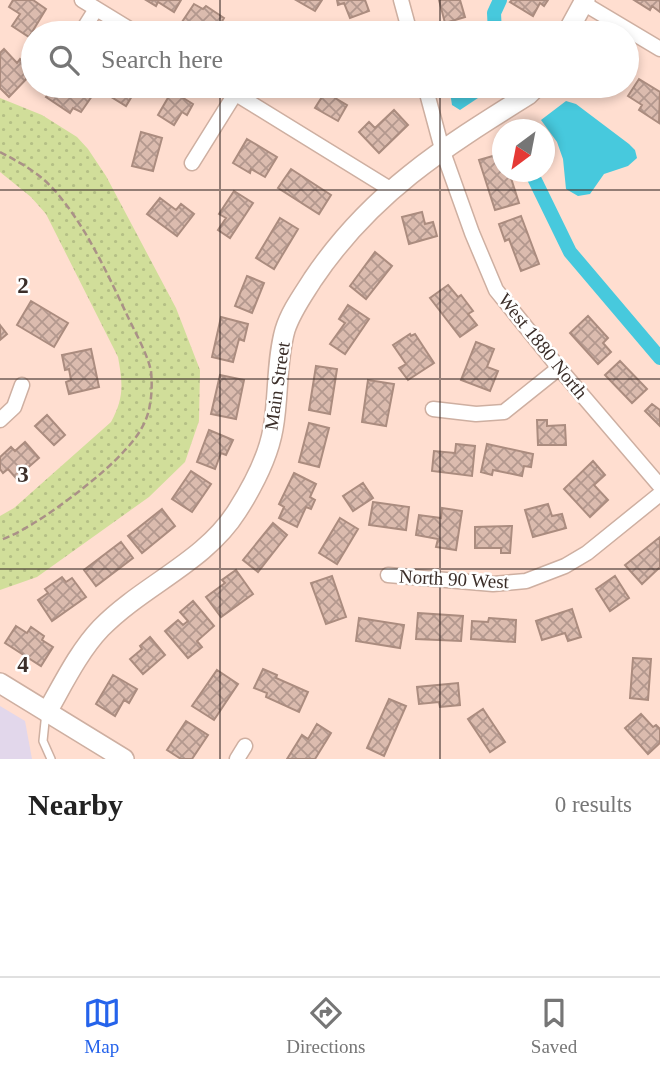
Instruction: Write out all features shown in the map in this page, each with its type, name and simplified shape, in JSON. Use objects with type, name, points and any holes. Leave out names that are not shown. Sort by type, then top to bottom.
[{"type":"street","points":[[82,0],[116,21]]},
{"type":"street","points":[[401,0],[407,21]]},
{"type":"street","points":[[573,21],[584,1],[616,21]]},
{"type":"street","points":[[88,21],[96,9]]},
{"type":"street","points":[[639,36],[660,49]]},
{"type":"street","points":[[192,163],[225,98]]},
{"type":"street","points":[[242,98],[390,189]]},
{"type":"street","name":"West 1880 North","points":[[428,98],[442,149],[496,290],[660,486]]},
{"type":"street","name":"Main Street","points":[[47,712],[101,628],[205,548],[237,513],[267,454],[273,429],[281,348],[286,328],[295,307],[324,263],[390,189],[442,149],[523,98]]},
{"type":"street","points":[[433,409],[476,414],[504,412],[559,368]]},
{"type":"street","points":[[0,420],[14,407],[22,385]]},
{"type":"street","name":"North 90 West","points":[[388,575],[494,583],[526,581],[565,566],[587,553],[660,494]]},
{"type":"street","points":[[0,683],[119,757]]},
{"type":"lane","points":[[47,712],[43,741],[51,759]]},
{"type":"path","points":[[0,152],[38,175],[55,190],[76,218],[101,262],[138,338],[151,372],[147,416],[125,451],[31,526],[0,540]]},
{"type":"shaded area","points":[[0,706],[25,721],[32,759],[0,759]]},
{"type":"green space","points":[[0,98],[42,115],[77,137],[88,149],[106,176],[176,308],[200,370],[199,421],[185,462],[149,497],[37,577],[0,590],[0,516],[14,508],[111,422],[118,406],[121,383],[118,357],[46,214],[31,197],[0,172]]},
{"type":"water","points":[[451,98],[478,98],[460,110],[452,105]]},
{"type":"water","points":[[566,101],[576,104],[629,144],[635,150],[637,158],[628,166],[604,174],[590,194],[578,196],[566,189],[563,159],[555,139],[555,119],[542,119]]},
{"type":"building","points":[[13,0],[33,0],[46,9],[39,21],[21,21],[21,32],[12,26],[20,14],[9,7]]},
{"type":"building","points":[[146,0],[181,0],[174,12],[158,2],[156,6]]},
{"type":"building","points":[[296,0],[322,0],[315,11]]},
{"type":"building","points":[[337,0],[365,0],[369,11],[350,18],[344,3],[338,5]]},
{"type":"building","points":[[439,0],[460,0],[465,17],[444,21]]},
{"type":"building","points":[[548,0],[544,6],[540,3],[533,16],[510,2]]},
{"type":"building","points":[[634,0],[660,0],[660,12],[652,6],[650,10]]},
{"type":"building","points":[[194,4],[203,9],[206,6],[224,18],[222,21],[183,21]]},
{"type":"building","points":[[4,49],[17,63],[21,60],[21,84],[9,97],[0,88],[0,53]]},
{"type":"building","points":[[639,79],[660,92],[659,123],[639,110],[642,105],[631,98],[639,98]]},
{"type":"building","points":[[48,98],[91,98],[81,112],[73,108],[70,113]]},
{"type":"building","points":[[113,98],[131,98],[126,106]]},
{"type":"building","points":[[168,98],[183,98],[193,104],[187,115],[182,112],[174,125],[158,115]]},
{"type":"building","points":[[321,98],[335,98],[347,105],[338,121],[315,108]]},
{"type":"building","points":[[394,110],[408,125],[379,153],[359,132],[369,122],[375,128]]},
{"type":"building","points":[[141,132],[162,138],[153,171],[132,166]]},
{"type":"building","points":[[247,139],[277,157],[265,177],[251,169],[250,173],[233,163]]},
{"type":"building","points":[[492,156],[492,182],[512,182],[519,203],[495,210],[479,160]]},
{"type":"building","points":[[291,169],[331,195],[319,214],[278,188]]},
{"type":"building","points":[[234,191],[253,203],[230,238],[218,230],[226,218],[219,214]]},
{"type":"building","points":[[160,198],[176,210],[181,204],[194,214],[177,236],[147,214]]},
{"type":"building","points":[[422,212],[425,224],[433,222],[437,236],[409,244],[402,217]]},
{"type":"building","points":[[521,216],[539,264],[521,271],[509,239],[505,241],[499,224]]},
{"type":"building","points":[[280,218],[298,229],[274,269],[256,258]]},
{"type":"building","points":[[375,252],[392,266],[366,299],[350,286]]},
{"type":"building","points":[[247,276],[264,283],[252,313],[235,306]]},
{"type":"building","points":[[448,285],[458,297],[461,295],[473,311],[468,314],[477,325],[460,337],[430,298]]},
{"type":"building","points":[[31,301],[68,323],[54,347],[17,325]]},
{"type":"building","points":[[348,305],[369,319],[345,354],[330,344],[345,323],[339,319]]},
{"type":"building","points":[[588,316],[608,338],[603,343],[611,352],[598,364],[570,333]]},
{"type":"building","points":[[221,317],[248,324],[244,341],[239,339],[233,362],[212,357]]},
{"type":"building","points":[[0,325],[7,334],[0,340]]},
{"type":"building","points":[[410,334],[415,334],[434,363],[408,380],[399,368],[406,364],[393,345]]},
{"type":"building","points":[[476,342],[494,349],[487,367],[498,371],[490,391],[461,380]]},
{"type":"building","points":[[91,349],[99,387],[69,394],[66,382],[71,380],[69,369],[65,370],[62,355]]},
{"type":"building","points":[[620,361],[647,389],[632,403],[605,375]]},
{"type":"building","points":[[316,366],[337,369],[330,414],[309,410]]},
{"type":"building","points":[[220,375],[244,380],[236,419],[211,414]]},
{"type":"building","points":[[368,380],[394,384],[386,426],[362,422]]},
{"type":"building","points":[[652,404],[660,410],[660,426],[645,411]]},
{"type":"building","points":[[47,415],[65,435],[54,445],[35,426]]},
{"type":"building","points":[[537,420],[547,420],[547,426],[565,425],[566,445],[538,445]]},
{"type":"building","points":[[309,423],[329,428],[319,467],[299,462]]},
{"type":"building","points":[[209,430],[233,440],[226,455],[221,453],[215,469],[197,462]]},
{"type":"building","points":[[25,442],[39,458],[16,478],[8,469],[3,473],[0,469],[0,457],[11,447],[15,451]]},
{"type":"building","points":[[456,444],[475,446],[472,476],[432,471],[434,451],[455,453]]},
{"type":"building","points":[[487,444],[533,454],[531,467],[524,466],[522,476],[493,470],[492,475],[481,472]]},
{"type":"building","points":[[593,461],[605,475],[594,485],[608,500],[590,517],[564,489]]},
{"type":"building","points":[[191,471],[211,484],[192,512],[172,499]]},
{"type":"building","points":[[294,473],[316,484],[310,497],[315,500],[311,509],[306,507],[297,527],[279,518],[284,507],[279,504]]},
{"type":"building","points":[[363,483],[373,498],[353,511],[343,496]]},
{"type":"building","points":[[373,502],[409,507],[406,530],[369,525]]},
{"type":"building","points":[[548,504],[552,516],[562,514],[566,528],[533,537],[525,510]]},
{"type":"building","points":[[442,508],[462,511],[456,550],[436,547],[438,539],[416,535],[419,515],[441,518]]},
{"type":"building","points":[[162,509],[175,526],[142,553],[128,536]]},
{"type":"building","points":[[340,518],[358,529],[337,564],[319,553]]},
{"type":"building","points":[[273,523],[287,535],[258,572],[243,560]]},
{"type":"building","points":[[512,526],[510,553],[501,553],[501,548],[475,548],[475,527]]},
{"type":"building","points":[[660,537],[660,567],[642,584],[625,565]]},
{"type":"building","points":[[121,542],[133,558],[96,586],[84,570]]},
{"type":"building","points":[[236,570],[253,594],[221,617],[206,597],[225,583],[222,580]]},
{"type":"building","points":[[332,576],[346,617],[326,624],[311,583]]},
{"type":"building","points":[[615,576],[629,598],[610,611],[596,589]]},
{"type":"building","points":[[62,577],[66,582],[72,578],[86,597],[52,621],[38,600],[48,593],[45,589]]},
{"type":"building","points":[[193,601],[214,626],[197,641],[202,647],[188,658],[165,631],[178,620],[183,625],[188,621],[180,612]]},
{"type":"building","points":[[572,609],[581,637],[568,641],[565,633],[542,640],[536,621]]},
{"type":"building","points":[[418,613],[463,616],[461,641],[416,639]]},
{"type":"building","points":[[359,618],[404,625],[400,648],[356,641]]},
{"type":"building","points":[[489,618],[516,620],[515,642],[471,639],[472,621],[488,622]]},
{"type":"building","points":[[16,626],[27,633],[31,627],[44,636],[42,640],[53,647],[41,666],[5,643]]},
{"type":"building","points":[[150,637],[165,655],[143,674],[130,659],[142,649],[140,646]]},
{"type":"building","points":[[633,658],[651,659],[648,700],[630,698]]},
{"type":"building","points":[[263,669],[308,692],[299,712],[266,697],[267,693],[254,688]]},
{"type":"building","points":[[217,670],[238,684],[214,720],[192,706]]},
{"type":"building","points":[[113,675],[137,689],[129,703],[124,700],[115,716],[96,704]]},
{"type":"building","points":[[458,683],[460,705],[440,707],[439,702],[419,704],[417,687]]},
{"type":"building","points":[[389,699],[406,706],[384,756],[367,748]]},
{"type":"building","points":[[483,709],[505,742],[490,752],[468,719]]},
{"type":"building","points":[[641,714],[653,727],[656,725],[660,729],[660,743],[648,754],[625,728]]},
{"type":"building","points":[[186,721],[208,735],[192,759],[181,759],[167,750]]},
{"type":"building","points":[[317,724],[331,733],[315,759],[287,759],[302,735],[308,739]]},
{"type":"waterway","points":[[494,21],[494,13],[500,0]]},
{"type":"waterway","points":[[536,182],[570,252],[660,358]]}]
